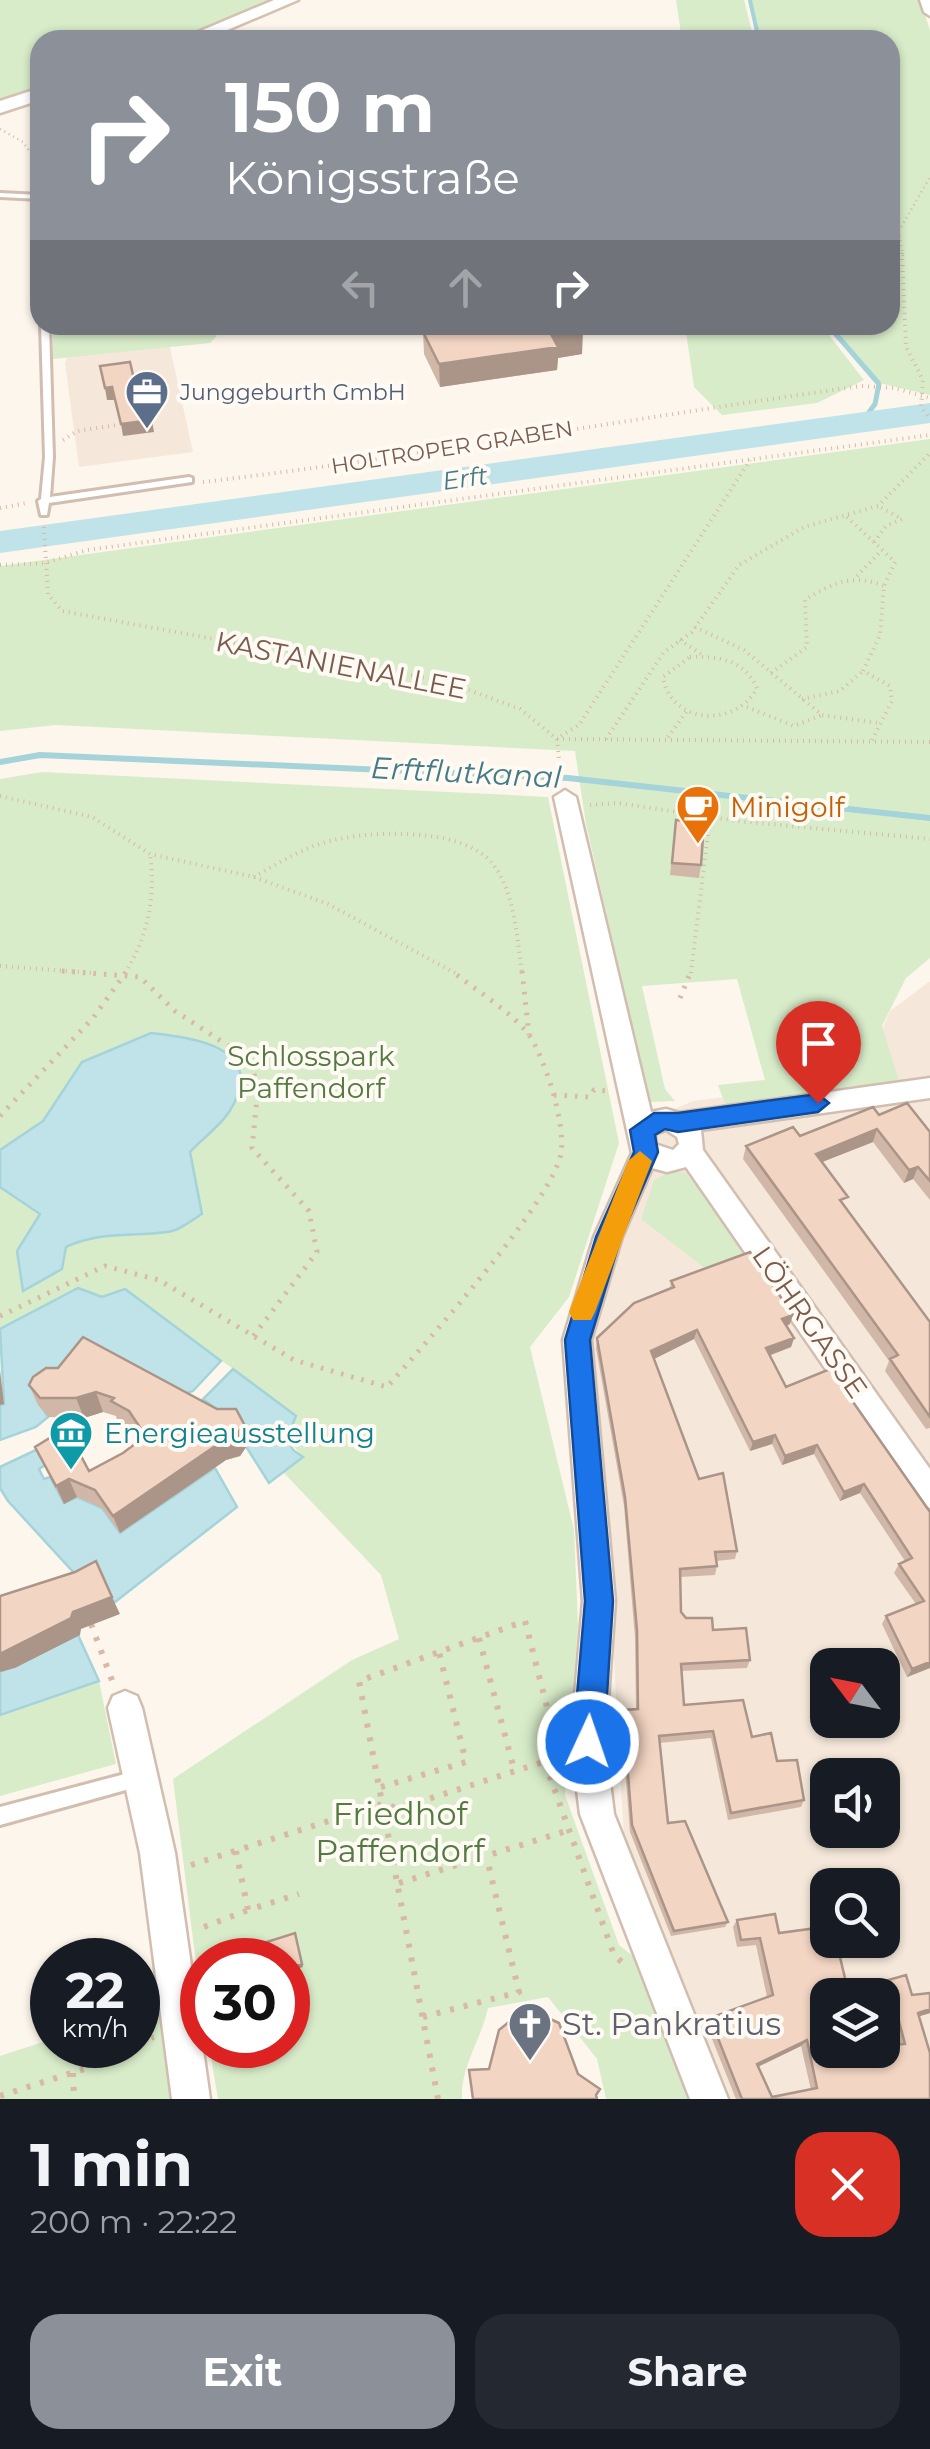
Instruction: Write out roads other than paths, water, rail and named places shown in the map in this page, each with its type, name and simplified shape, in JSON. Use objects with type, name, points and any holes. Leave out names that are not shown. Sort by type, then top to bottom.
[{"type":"main road","points":[[213,30],[289,0]]},
{"type":"main road","points":[[0,107],[30,97]]},
{"type":"street","points":[[926,0],[930,12]]},
{"type":"street","points":[[566,802],[644,1141],[669,1161],[690,1150],[690,1132],[678,1123]]},
{"type":"street","points":[[709,2099],[597,1814],[589,1766],[599,1601],[578,1340],[608,1237],[654,1121],[678,1123],[930,1088]]},
{"type":"street","name":"LÖHRGASSE","points":[[690,1150],[930,1494]]},
{"type":"street","points":[[125,1708],[160,1876],[190,2099]]},
{"type":"lane","points":[[0,194],[30,196]]},
{"type":"lane","points":[[44,513],[48,449],[45,335]]},
{"type":"lane","points":[[43,501],[189,480]]},
{"type":"lane","points":[[0,1816],[142,1778]]},
{"type":"water","points":[[151,1033],[187,1038],[222,1050],[234,1060],[240,1073],[239,1090],[229,1112],[190,1152],[202,1214],[172,1231],[104,1237],[66,1247],[62,1269],[23,1291],[17,1251],[40,1214],[0,1187],[0,1150],[43,1121],[82,1062]]},
{"type":"water","points":[[78,1288],[102,1297],[125,1289],[221,1361],[193,1391],[180,1395],[39,1402],[48,1417],[36,1427],[0,1440],[0,1405],[4,1404],[0,1329]]},
{"type":"water","points":[[233,1369],[296,1416],[287,1438],[293,1450],[303,1457],[269,1483],[247,1448],[244,1430],[203,1399]]},
{"type":"water","points":[[42,1447],[68,1451],[39,1469],[44,1479],[50,1477],[64,1503],[77,1497],[102,1508],[120,1533],[215,1468],[237,1507],[115,1602],[87,1587],[0,1488],[0,1467]]},
{"type":"water","points":[[78,1635],[99,1681],[0,1715],[0,1672]]},
{"type":"waterway","points":[[750,0],[757,30]]},
{"type":"waterway","points":[[837,335],[879,384],[875,404],[862,422]]},
{"type":"waterway","name":"Erft","points":[[0,542],[930,413]]},
{"type":"waterway","name":"Erftflutkanal","points":[[0,762],[40,755],[568,778],[930,818]]},
{"type":"place","name":"Junggeburth GmbH","points":[[147,430]]},
{"type":"place","name":"Minigolf","points":[[698,845]]},
{"type":"place","name":"Energieausstellung","points":[[71,1471]]},
{"type":"place","name":"St. Pankratius","points":[[530,2062]]},
{"type":"park label","name":"Schlosspark Paffendorf","points":[[311,1072]]},
{"type":"park label","name":"Friedhof Paffendorf","points":[[400,1832]]}]
